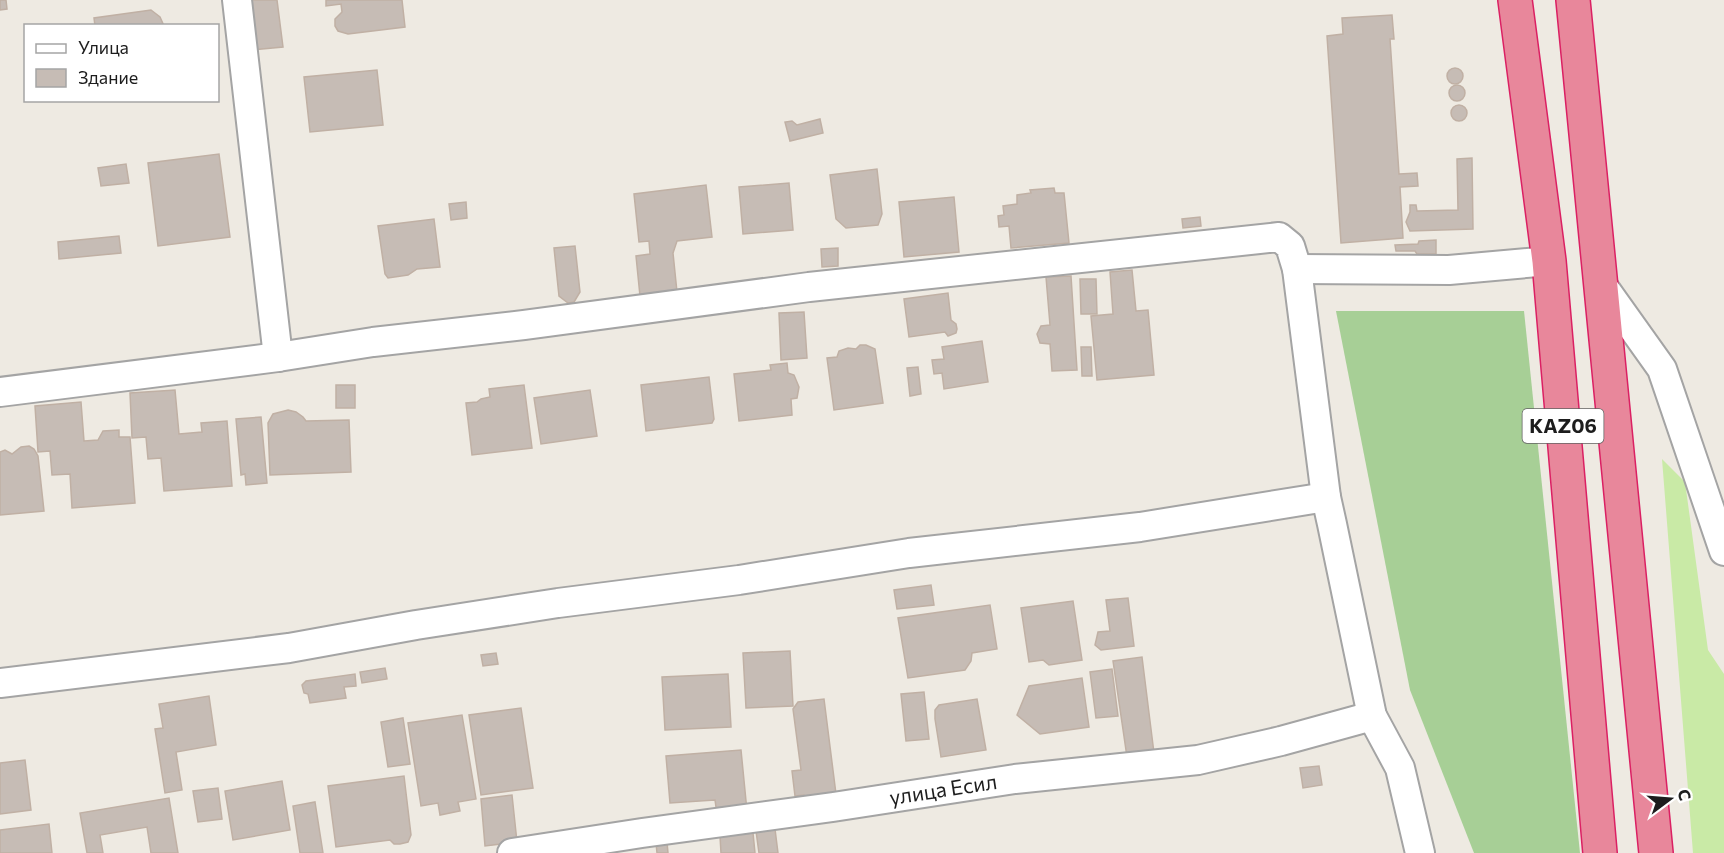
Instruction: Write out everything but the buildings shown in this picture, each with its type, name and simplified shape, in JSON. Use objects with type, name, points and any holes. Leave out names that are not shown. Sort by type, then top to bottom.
[{"type":"highway","name":"KАZ06","points":[[1515,0],[1549,261],[1600,853]]},
{"type":"highway","name":"KАZ06","points":[[1573,0],[1656,853]]},
{"type":"street","points":[[237,0],[278,357]]},
{"type":"street","points":[[0,392],[810,287],[1279,237],[1290,246],[1297,269],[1326,497],[1372,716],[1400,768],[1420,853]]},
{"type":"street","points":[[1297,269],[1449,270],[1549,261]]},
{"type":"street","points":[[1600,282],[1662,369],[1724,551]]},
{"type":"street","points":[[0,373],[43,387]]},
{"type":"street","points":[[2,682],[289,648],[558,603],[739,580],[909,553],[1140,527],[1326,497]]},
{"type":"street","name":"улица Есил","points":[[512,853],[642,832],[833,807],[1015,779],[1198,760],[1281,741],[1372,716]]},
{"type":"green space","points":[[1336,311],[1524,311],[1580,853],[1474,853],[1410,690]]},
{"type":"green space","points":[[1662,459],[1685,482],[1708,650],[1724,674],[1724,853],[1693,853]]}]
